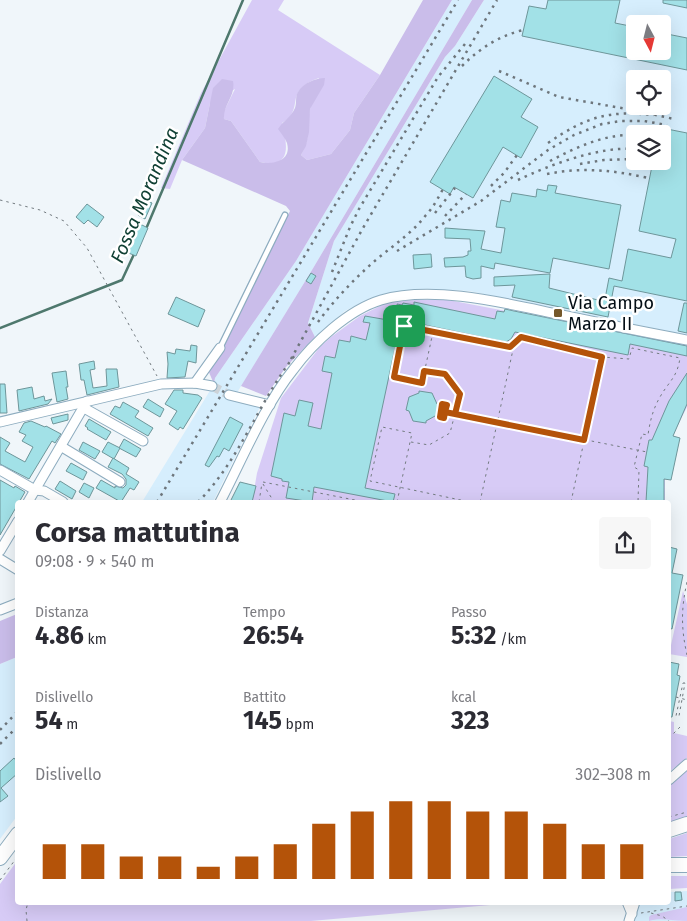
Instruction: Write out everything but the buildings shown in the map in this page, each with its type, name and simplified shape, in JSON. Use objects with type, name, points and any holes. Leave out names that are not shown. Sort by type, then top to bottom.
[{"type":"main road","points":[[671,829],[687,824]]},
{"type":"main road","points":[[5,855],[15,839]]},
{"type":"main road","points":[[671,865],[687,865]]},
{"type":"street","points":[[221,500],[270,405],[293,369],[329,332],[363,307],[380,300],[412,295],[452,296],[500,302],[687,340]]},
{"type":"street","points":[[195,382],[220,348]]},
{"type":"street","points":[[0,422],[86,405],[161,384],[195,382],[212,386]]},
{"type":"street","points":[[229,395],[270,405]]},
{"type":"street","points":[[86,405],[143,441]]},
{"type":"street","points":[[29,500],[86,405]]},
{"type":"street","points":[[62,447],[120,482]]},
{"type":"street","points":[[0,470],[35,490],[44,491],[60,500]]},
{"type":"street","points":[[0,551],[15,528]]},
{"type":"street","points":[[0,559],[15,568]]},
{"type":"street","points":[[0,610],[15,604]]},
{"type":"street","points":[[671,778],[687,764]]},
{"type":"street","points":[[628,905],[630,918]]},
{"type":"street","points":[[630,918],[634,905]]},
{"type":"lane","points":[[220,348],[285,215]]},
{"type":"path","points":[[0,200],[40,210],[64,221],[87,248],[161,384]]},
{"type":"path","points":[[434,332],[422,383],[394,377],[404,326],[510,347],[514,345]]},
{"type":"path","points":[[480,500],[514,345],[521,337],[602,357],[629,360],[632,348],[680,358],[678,371],[660,397],[651,416],[648,435],[642,434],[634,467],[639,470],[638,500]]},
{"type":"path","points":[[571,500],[602,357]]},
{"type":"path","points":[[410,442],[429,446],[450,433],[460,394],[445,374],[424,371]]},
{"type":"path","points":[[442,404],[447,405],[445,412],[444,418],[440,417],[442,404]]},
{"type":"path","points":[[445,412],[647,452]]},
{"type":"path","points":[[397,500],[400,488],[410,442],[412,433],[382,426],[370,481],[400,488],[460,500]]},
{"type":"path","points":[[263,482],[355,500]]},
{"type":"path","points":[[258,500],[263,482]]},
{"type":"path","points":[[263,482],[273,500]]},
{"type":"path","points":[[328,500],[329,495]]},
{"type":"path","points":[[687,582],[682,605],[682,633],[687,654]]},
{"type":"path","points":[[682,682],[686,683],[679,716],[676,716],[679,698],[682,682]]},
{"type":"path","points":[[676,697],[687,700]]},
{"type":"path","points":[[671,736],[682,725]]},
{"type":"path","points":[[671,816],[687,812]]},
{"type":"path","points":[[0,880],[5,855]]},
{"type":"path","points":[[27,905],[27,921]]},
{"type":"path","points":[[630,918],[650,912],[687,906]]},
{"type":"path","points":[[650,912],[662,916],[669,921]]},
{"type":"shaded area","points":[[252,0],[284,0],[278,10],[380,75],[354,113],[350,130],[331,154],[307,160],[301,155],[308,136],[310,109],[319,78],[308,83],[299,91],[291,115],[282,123],[286,146],[285,153],[278,162],[271,163],[260,162],[231,121],[224,119],[224,111],[235,89],[210,103],[205,128],[182,160],[170,189],[161,188],[201,93]]},
{"type":"shaded area","points":[[423,0],[452,0],[296,261],[215,378],[214,384],[208,370],[223,346],[290,211],[286,206],[182,160],[205,128],[213,88],[222,79],[233,81],[233,91],[225,109],[224,119],[231,121],[260,162],[270,163],[284,158],[287,154],[287,143],[278,129],[296,106],[298,92],[310,82],[325,78],[324,85],[310,109],[309,132],[306,146],[301,155],[307,160],[331,154],[350,130],[354,113],[380,75]]},
{"type":"shaded area","points":[[452,0],[472,0],[235,396],[260,407],[214,500],[143,500],[214,384],[215,378],[296,261]]},
{"type":"shaded area","points":[[472,0],[484,0],[455,46],[445,57],[334,241],[308,323],[315,337],[286,367],[266,396],[241,386],[312,270]]},
{"type":"shaded area","points":[[484,0],[687,0],[687,335],[469,291],[451,290],[411,291],[370,298],[345,311],[315,337],[308,323],[334,241],[445,57],[455,46]]},
{"type":"shaded area","points":[[443,299],[687,345],[687,407],[672,437],[665,478],[665,500],[252,500],[257,473],[281,398],[319,348],[331,337],[360,316],[390,301]]},
{"type":"shaded area","points":[[683,591],[687,604],[687,657],[671,654],[671,645]]},
{"type":"shaded area","points":[[15,615],[15,658],[0,664],[0,621]]},
{"type":"shaded area","points":[[15,658],[15,819],[0,839],[0,664]]},
{"type":"shaded area","points":[[671,721],[674,722],[674,733],[687,736],[687,758],[671,770]]},
{"type":"shaded area","points":[[687,768],[687,819],[671,824],[671,782]]},
{"type":"shaded area","points":[[687,833],[687,856],[671,857],[671,838]]},
{"type":"shaded area","points":[[15,864],[15,905],[491,905],[311,921],[0,921],[0,884]]},
{"type":"shaded area","points":[[671,876],[687,876],[687,888],[671,889]]},
{"type":"shaded area","points":[[687,891],[687,921],[634,921],[637,905],[671,905],[671,892]]},
{"type":"shaded area","points":[[687,907],[687,921],[662,919],[649,921],[651,915]]},
{"type":"waterway","name":"Fossa Morandina","points":[[146,229],[243,0]]},
{"type":"waterway","name":"Fossa Morandina","points":[[0,328],[122,280],[135,252]]},
{"type":"tunnel","points":[[212,386],[229,395]]},
{"type":"railway","points":[[158,500],[458,0]]},
{"type":"railway","points":[[291,359],[363,228],[497,0]]},
{"type":"railway","points":[[462,66],[490,44],[523,30]]},
{"type":"railway","points":[[332,272],[359,209],[438,77],[465,44]]},
{"type":"railway","points":[[499,71],[559,97],[626,109]]},
{"type":"railway","points":[[548,143],[586,121],[598,117],[626,114]]},
{"type":"railway","points":[[656,115],[674,119]]},
{"type":"railway","points":[[397,251],[481,201],[548,150],[574,135],[602,124],[621,121],[644,121],[667,125]]},
{"type":"railway","points":[[550,161],[581,146],[602,139],[626,135]]},
{"type":"railway","points":[[518,180],[544,168],[575,158],[606,150],[626,149]]},
{"type":"railway","points":[[491,186],[504,173],[517,155]]},
{"type":"railway","points":[[580,164],[604,160],[626,159]]},
{"type":"railway","points":[[547,174],[598,170],[648,178]]},
{"type":"railway","points":[[435,213],[455,188]]},
{"type":"railway","points":[[318,322],[338,297],[361,274],[421,221],[443,189]]},
{"type":"railway","points":[[445,216],[466,194]]},
{"type":"railway","points":[[200,500],[226,468],[271,391],[295,355]]},
{"type":"railway","points":[[0,730],[15,714]]},
{"type":"railway","points":[[0,744],[15,729]]},
{"type":"place","name":"Via Campo Marzo II","points":[[558,313]]},
{"type":"route","points":[[404,326],[394,377],[422,383],[424,371],[445,374],[460,394],[455,414],[445,412],[444,418],[440,417],[442,404],[447,405],[445,412],[584,440],[602,357],[521,337],[510,347],[404,326]]}]
